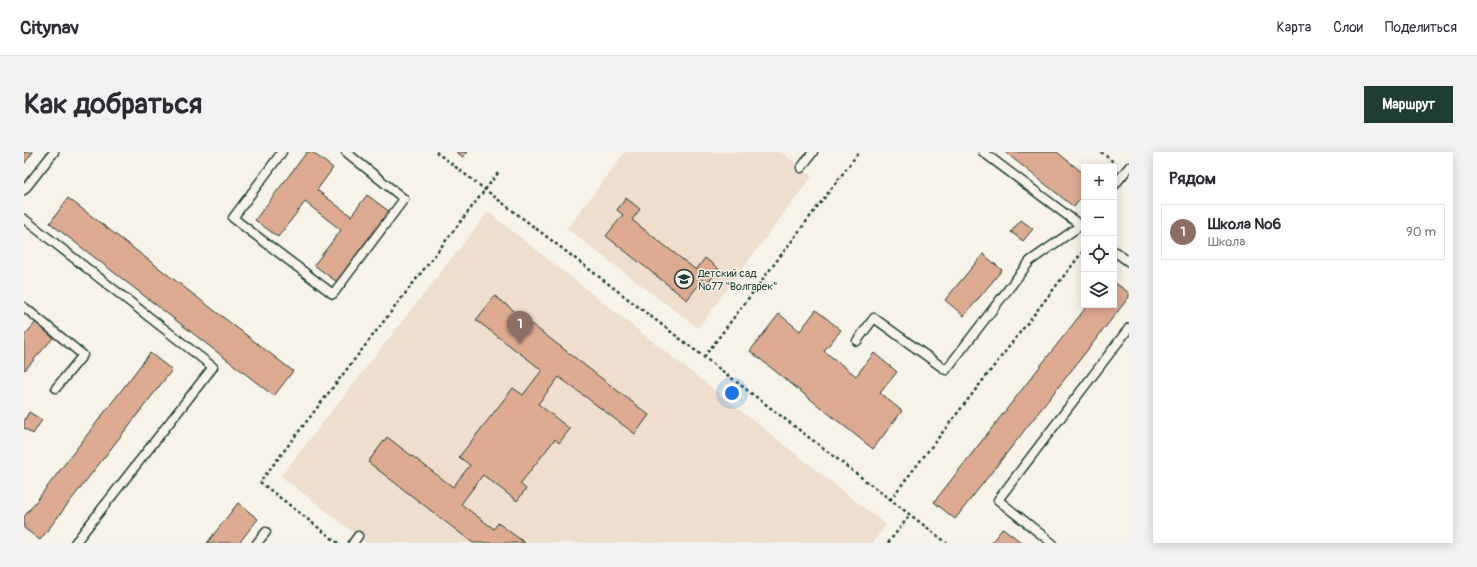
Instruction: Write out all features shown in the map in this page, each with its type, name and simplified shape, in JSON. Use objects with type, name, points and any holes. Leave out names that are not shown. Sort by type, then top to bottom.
[{"type":"lane","points":[[24,190],[54,152]]},
{"type":"lane","points":[[282,152],[233,218],[333,294],[404,199],[346,152]]},
{"type":"lane","points":[[801,168],[813,152]]},
{"type":"lane","points":[[983,152],[1081,225]]},
{"type":"lane","points":[[1117,182],[1129,167]]},
{"type":"lane","points":[[24,220],[213,367],[75,543]]},
{"type":"lane","points":[[857,341],[874,318],[946,370],[1030,261],[1081,227]]},
{"type":"lane","points":[[1117,253],[1129,262]]},
{"type":"lane","points":[[24,307],[83,355],[56,388]]},
{"type":"lane","points":[[1052,543],[998,500],[1129,328]]},
{"type":"lane","points":[[257,543],[266,532]]},
{"type":"path","points":[[436,152],[947,543]]},
{"type":"path","points":[[704,357],[859,152]]},
{"type":"path","points":[[338,543],[260,482],[484,189],[498,173]]},
{"type":"path","points":[[890,500],[1081,254]]},
{"type":"path","points":[[888,543],[910,515]]},
{"type":"shaded area","name":"Детский сад №77 \"Волгарек\"","points":[[625,152],[781,152],[812,176],[698,328],[567,229]]},
{"type":"shaded area","points":[[488,212],[886,525],[872,543],[367,543],[281,476]]},
{"type":"building","points":[[24,152],[33,152],[24,164]]},
{"type":"building","points":[[307,152],[312,152],[333,168],[317,190],[351,216],[367,195],[390,212],[337,282],[314,265],[341,230],[305,202],[278,237],[255,220]]},
{"type":"building","points":[[456,152],[468,152],[463,157]]},
{"type":"building","points":[[1005,152],[1057,152],[1081,172],[1081,198],[1074,207]]},
{"type":"building","points":[[68,198],[293,371],[274,396],[50,223]]},
{"type":"building","points":[[626,198],[640,209],[632,220],[696,270],[705,258],[719,269],[708,283],[703,279],[687,300],[606,236],[623,215],[617,210]]},
{"type":"building","points":[[1021,220],[1033,229],[1023,241],[1011,232]]},
{"type":"building","points":[[983,254],[1002,270],[964,316],[945,300]]},
{"type":"building","points":[[1117,284],[1129,293],[1129,297],[955,519],[934,502],[1086,308],[1117,308]]},
{"type":"building","points":[[495,296],[649,415],[635,434],[559,377],[538,404],[570,429],[559,443],[555,439],[520,484],[526,489],[517,501],[483,475],[461,504],[494,529],[498,523],[525,543],[473,543],[368,462],[387,437],[453,487],[470,465],[459,457],[513,388],[523,395],[542,370],[476,320]]},
{"type":"building","points":[[816,310],[841,330],[824,351],[856,376],[874,353],[897,372],[880,393],[902,411],[873,449],[750,351],[779,314],[800,331]]},
{"type":"building","points":[[36,322],[53,338],[25,370],[24,336]]},
{"type":"building","points":[[150,353],[172,370],[40,540],[24,528],[24,517]]},
{"type":"building","points":[[29,412],[42,420],[33,434],[24,428],[24,421]]},
{"type":"building","points":[[238,503],[258,519],[239,543],[207,543]]},
{"type":"building","points":[[1003,528],[1022,543],[991,543]]},
{"type":"place","name":"Детский сад №77 \"Волгарек\"","points":[[684,279]]},
{"type":"place","name":"Школа №6","points":[[520,344]]}]
